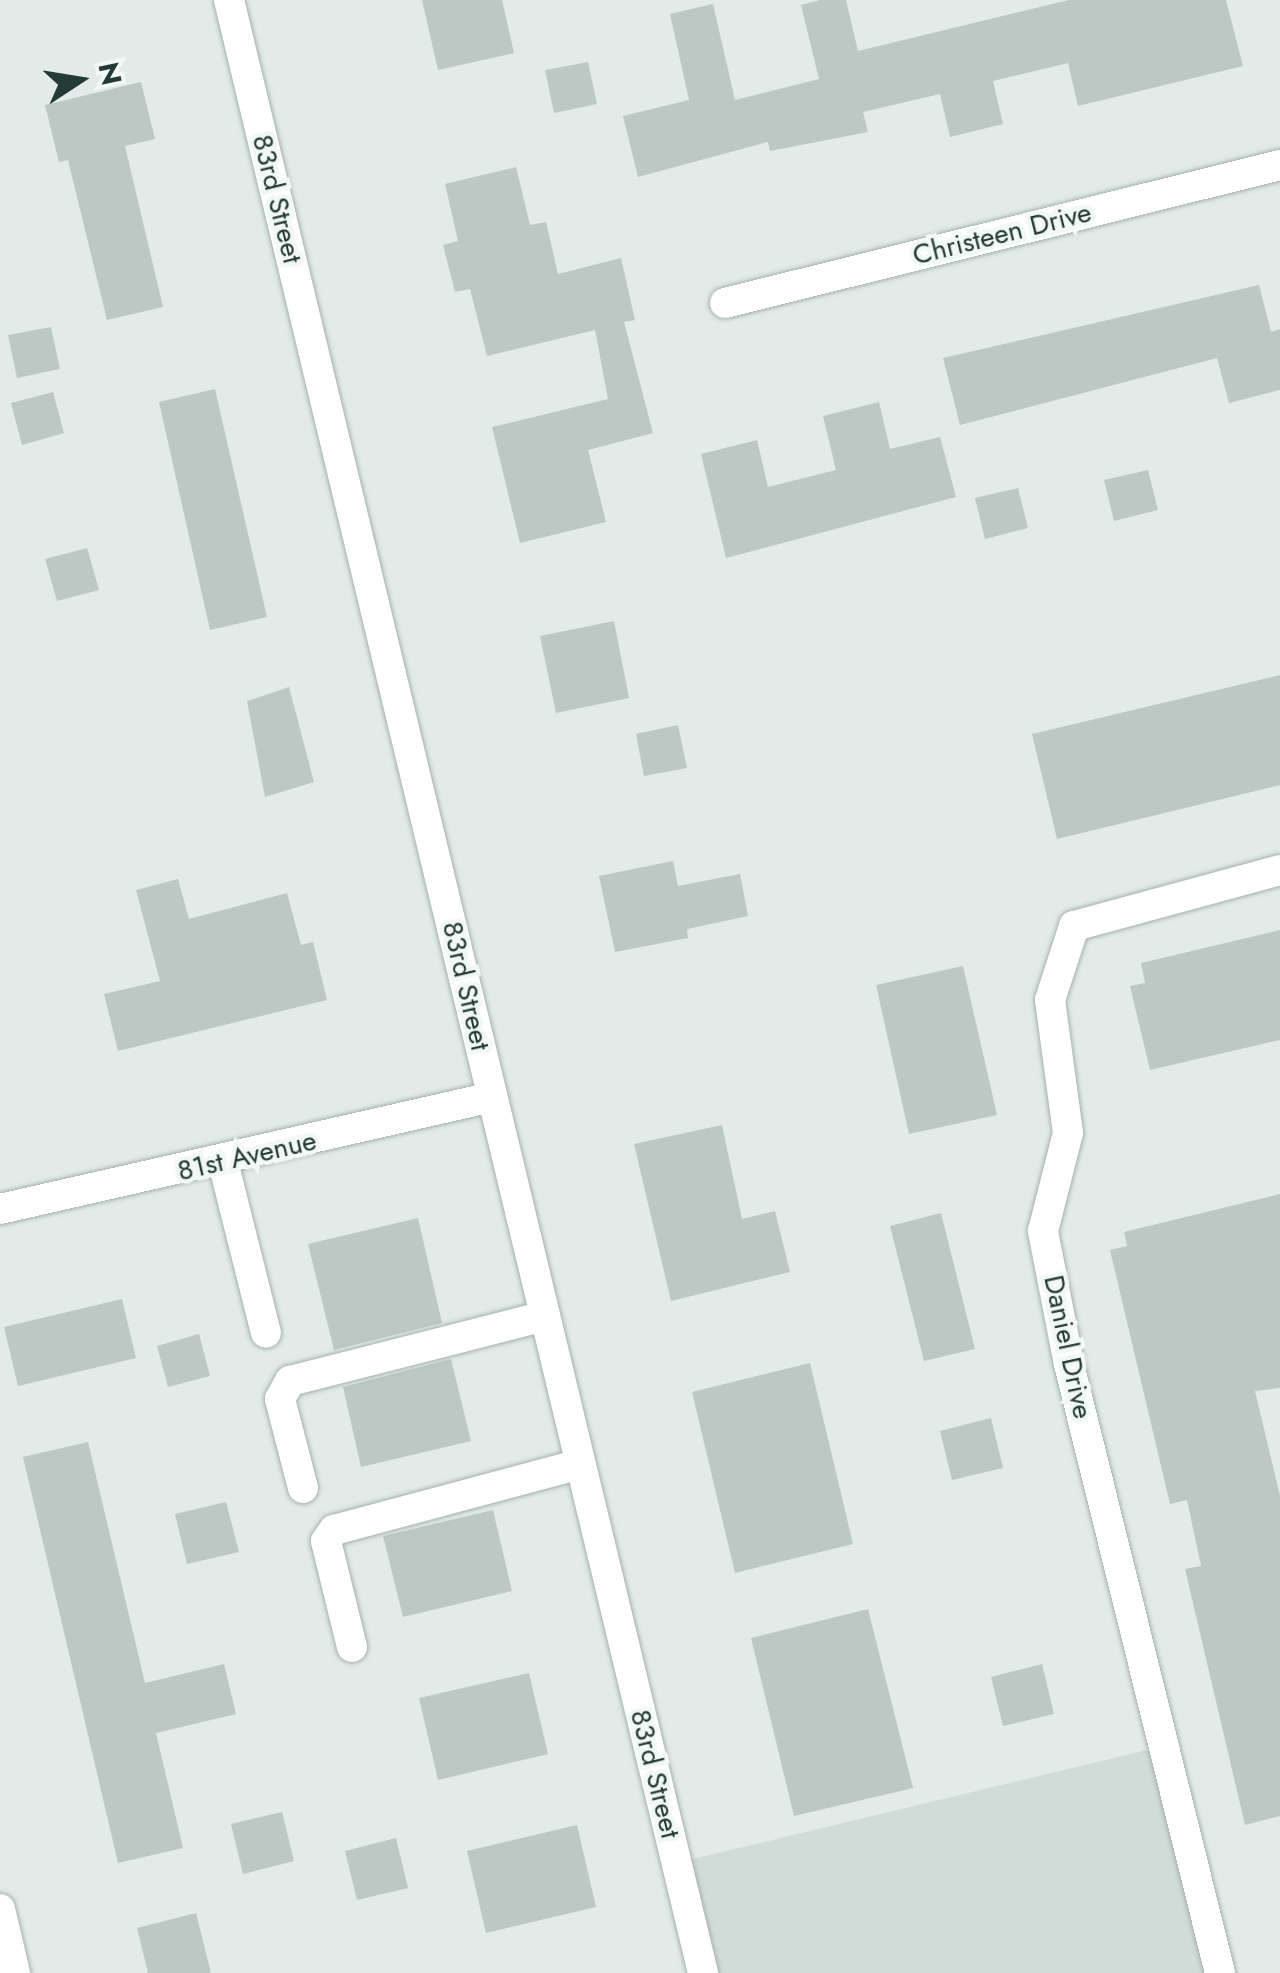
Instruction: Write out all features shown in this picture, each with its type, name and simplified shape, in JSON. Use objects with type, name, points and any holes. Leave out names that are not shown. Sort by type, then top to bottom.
[{"type":"street","name":"83rd Street","points":[[229,0],[702,1973]]},
{"type":"street","name":"Christeen Drive","points":[[725,304],[1280,165]]},
{"type":"street","name":"Daniel Drive","points":[[1220,1973],[1074,1383],[1043,1231],[1068,1133],[1050,1000],[1074,926],[1280,870]]},
{"type":"street","name":"81st Avenue","points":[[0,1209],[223,1162],[492,1097]]},
{"type":"street","points":[[223,1162],[266,1333]]},
{"type":"street","points":[[303,1488],[280,1399],[290,1381],[545,1316]]},
{"type":"street","points":[[352,1647],[326,1541],[334,1530],[580,1464]]},
{"type":"street","points":[[0,1909],[8,1956]]},
{"type":"shaded area","points":[[1164,1746],[1220,1973],[703,1973],[676,1863]]},
{"type":"building","points":[[422,0],[502,0],[514,53],[438,70]]},
{"type":"building","points":[[846,0],[858,51],[1069,0],[1226,0],[1243,66],[1078,106],[1068,63],[993,81],[1003,124],[950,137],[940,94],[863,112],[868,132],[770,151],[768,142],[638,177],[623,116],[689,100],[670,14],[713,4],[735,100],[819,79],[801,5]]},
{"type":"building","points":[[588,62],[597,104],[554,113],[545,70]]},
{"type":"building","points":[[141,82],[155,139],[125,146],[163,307],[107,320],[68,160],[59,162],[45,105]]},
{"type":"building","points":[[516,167],[530,225],[546,222],[558,274],[621,258],[635,320],[624,322],[653,433],[588,450],[606,522],[520,543],[492,427],[608,399],[595,330],[487,356],[470,289],[455,292],[443,245],[458,241],[445,184]]},
{"type":"building","points":[[1259,285],[1271,332],[1280,329],[1280,390],[1229,403],[1217,358],[960,425],[943,358]]},
{"type":"building","points":[[51,327],[60,369],[17,378],[8,335]]},
{"type":"building","points":[[215,389],[267,617],[210,630],[159,402]]},
{"type":"building","points":[[53,392],[64,433],[22,445],[11,403]]},
{"type":"building","points":[[879,402],[890,449],[940,437],[956,497],[726,558],[701,454],[757,440],[768,487],[836,470],[823,416]]},
{"type":"building","points":[[1148,470],[1158,510],[1114,521],[1104,480]]},
{"type":"building","points":[[1018,488],[1028,528],[985,539],[975,498]]},
{"type":"building","points":[[87,548],[99,590],[57,601],[45,559]]},
{"type":"building","points":[[614,621],[629,698],[556,713],[540,636]]},
{"type":"building","points":[[1280,675],[1280,785],[1057,839],[1032,734]]},
{"type":"building","points":[[289,687],[314,782],[265,797],[247,701]]},
{"type":"building","points":[[678,725],[687,768],[644,776],[636,734]]},
{"type":"building","points":[[673,861],[678,886],[740,874],[748,916],[687,929],[688,938],[615,952],[599,876]]},
{"type":"building","points":[[178,879],[189,919],[287,893],[301,945],[313,942],[327,1000],[118,1051],[104,994],[160,981],[136,890]]},
{"type":"building","points":[[1280,930],[1280,1040],[1150,1070],[1130,986],[1145,983],[1141,963]]},
{"type":"building","points":[[963,966],[997,1115],[909,1134],[876,985]]},
{"type":"building","points":[[722,1125],[742,1219],[775,1211],[790,1272],[671,1301],[634,1144]]},
{"type":"building","points":[[1280,1194],[1280,1388],[1255,1391],[1280,1496],[1280,1816],[1245,1825],[1185,1569],[1201,1566],[1187,1500],[1170,1504],[1110,1250],[1127,1246],[1124,1232]]},
{"type":"building","points":[[941,1213],[975,1349],[924,1361],[890,1226]]},
{"type":"building","points":[[418,1218],[442,1323],[334,1350],[308,1244]]},
{"type":"building","points":[[122,1299],[136,1358],[18,1386],[4,1327]]},
{"type":"building","points":[[199,1334],[210,1376],[168,1387],[157,1346]]},
{"type":"building","points":[[451,1359],[471,1441],[361,1467],[343,1387]]},
{"type":"building","points":[[810,1363],[853,1544],[735,1573],[692,1392]]},
{"type":"building","points":[[991,1418],[1003,1468],[952,1480],[940,1431]]},
{"type":"building","points":[[88,1442],[145,1683],[224,1664],[236,1714],[156,1733],[183,1848],[118,1863],[23,1457]]},
{"type":"building","points":[[226,1502],[239,1552],[187,1564],[175,1514]]},
{"type":"building","points":[[493,1510],[512,1591],[403,1617],[383,1536]]},
{"type":"building","points":[[868,1609],[913,1788],[794,1816],[751,1638]]},
{"type":"building","points":[[1042,1664],[1054,1714],[1003,1726],[991,1677]]},
{"type":"building","points":[[529,1673],[548,1754],[438,1780],[419,1698]]},
{"type":"building","points":[[282,1812],[294,1861],[243,1874],[231,1824]]},
{"type":"building","points":[[577,1825],[596,1907],[486,1933],[467,1851]]},
{"type":"building","points":[[396,1838],[408,1888],[357,1900],[345,1851]]},
{"type":"building","points":[[196,1913],[211,1973],[148,1973],[137,1928]]}]
